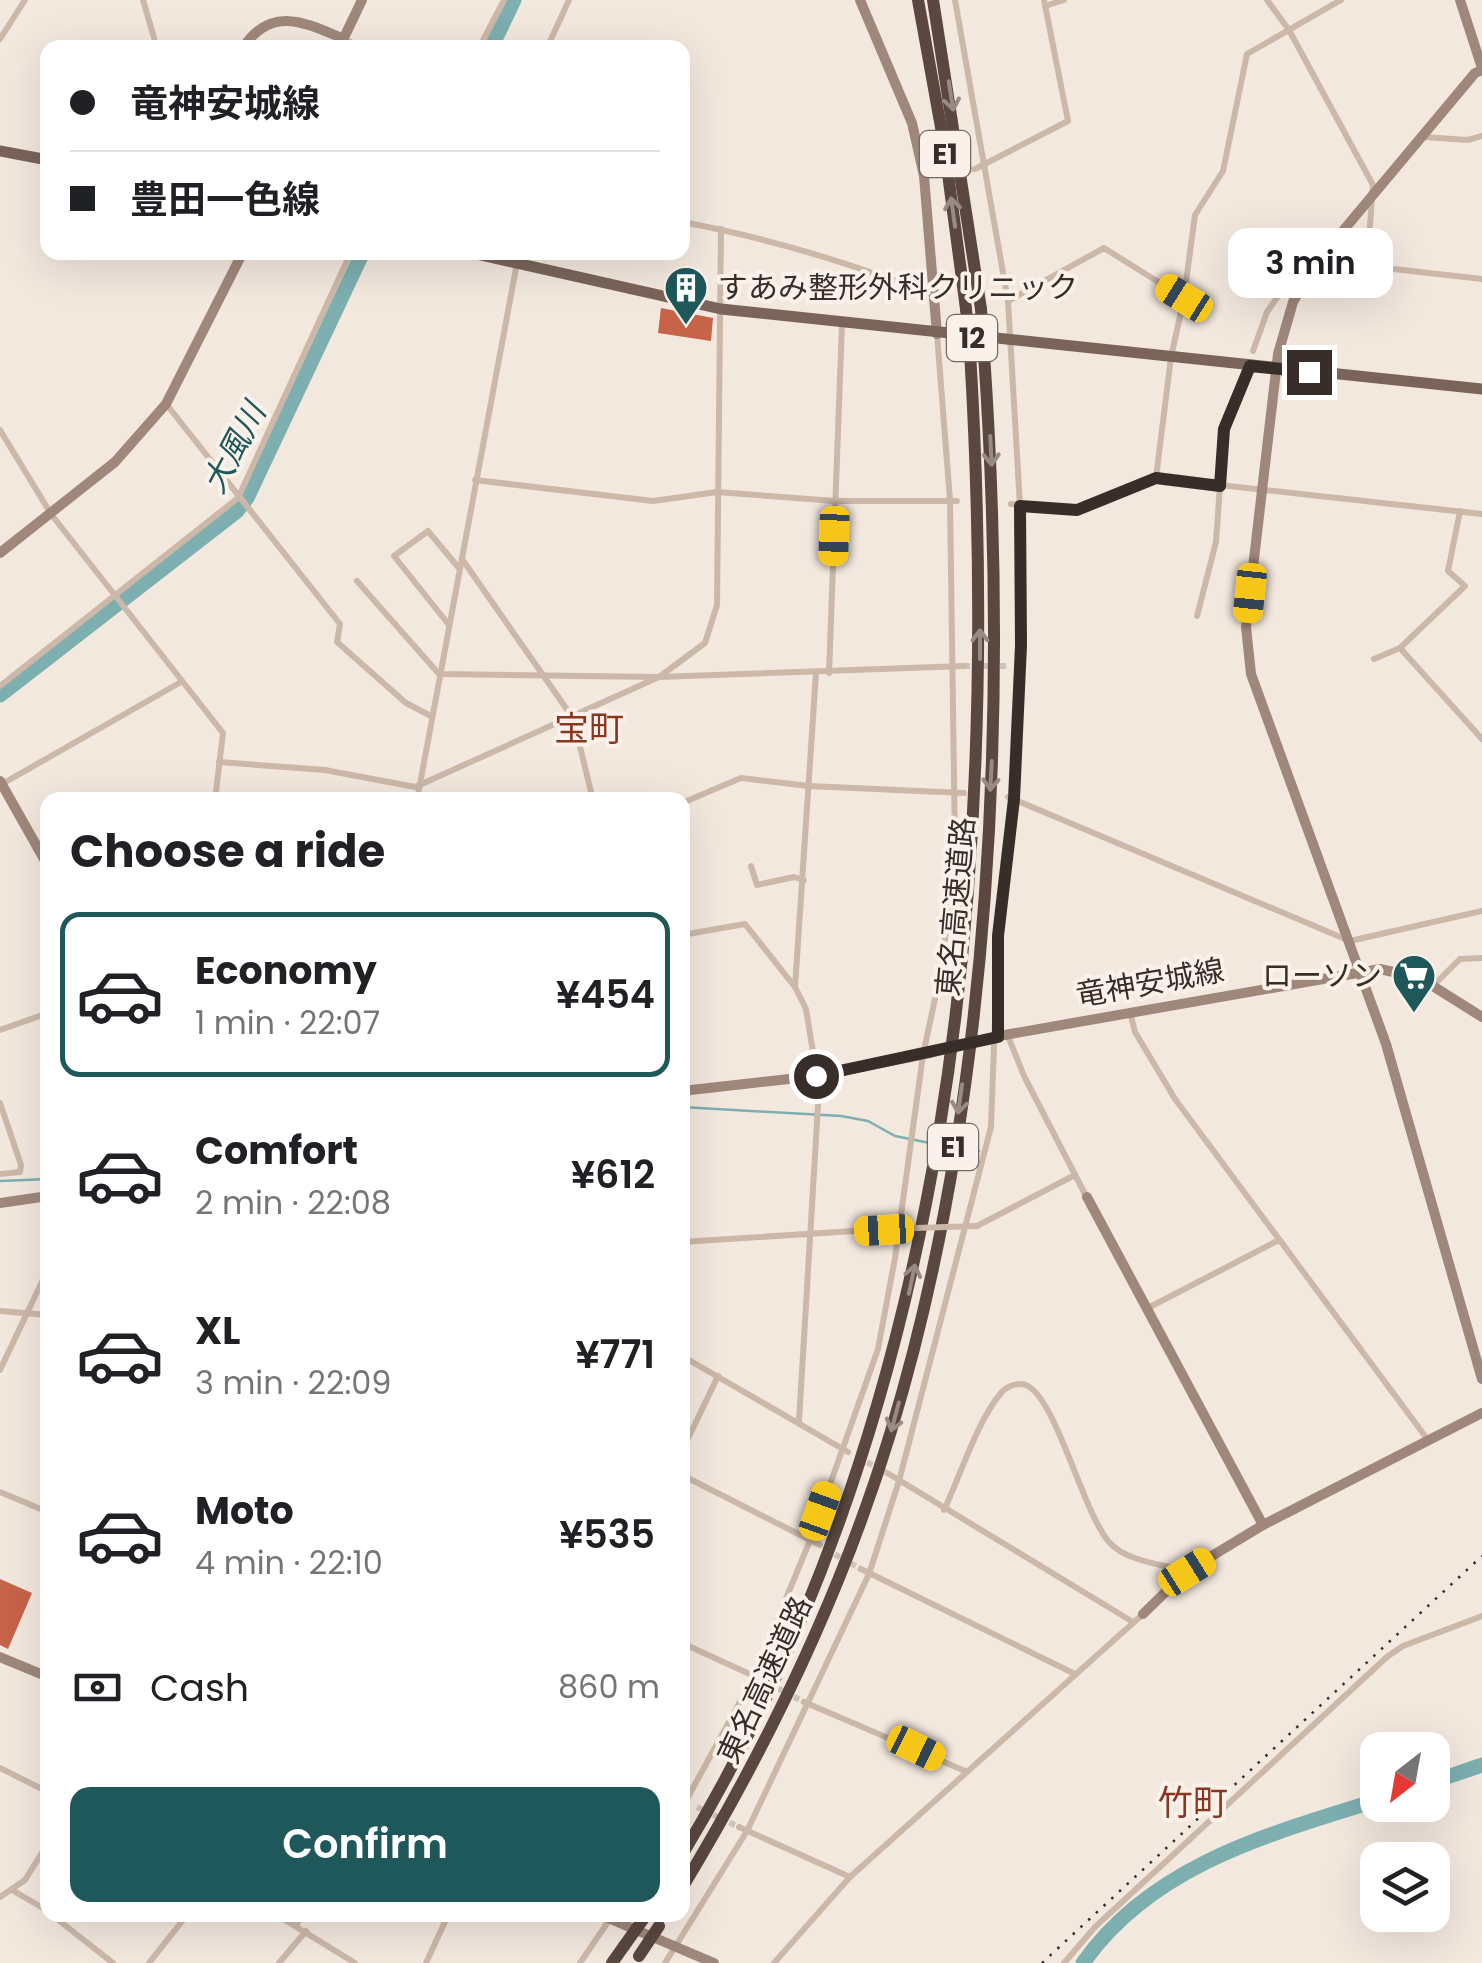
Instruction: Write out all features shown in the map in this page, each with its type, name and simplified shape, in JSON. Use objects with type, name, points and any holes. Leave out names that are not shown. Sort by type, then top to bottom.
[{"type":"highway","name":"東名高速道路","points":[[690,1840],[775,1681],[833,1542],[874,1424],[920,1240],[962,971],[975,814],[979,538],[966,309],[918,0]]},
{"type":"highway","name":"東名高速道路","points":[[690,1874],[752,1766],[824,1617],[891,1431],[936,1242],[976,978],[989,814],[995,539],[981,308],[933,0]]},
{"type":"highway","points":[[612,1963],[641,1922]]},
{"type":"highway","points":[[636,1960],[661,1922]]},
{"type":"main road","points":[[0,151],[40,158]]},
{"type":"main road","name":"12","points":[[526,260],[721,309],[1482,389]]},
{"type":"street","points":[[0,39],[26,0]]},
{"type":"street","points":[[142,0],[155,40]]},
{"type":"street","points":[[343,40],[362,0]]},
{"type":"street","points":[[483,40],[504,0]]},
{"type":"street","points":[[551,40],[569,0]]},
{"type":"street","points":[[690,1792],[754,1676],[845,1449],[878,1349],[942,966],[955,846],[959,666],[953,500],[937,334],[928,176],[912,123],[860,0]]},
{"type":"street","points":[[690,1919],[743,1829],[870,1574],[900,1481],[991,1127],[1000,1037],[998,936],[1020,668],[1020,506],[1008,301],[955,0]]},
{"type":"street","points":[[975,169],[1068,122],[1045,3],[1064,0]]},
{"type":"street","points":[[1267,0],[1289,30],[1373,185],[1367,266]]},
{"type":"street","points":[[1156,478],[1195,216],[1223,171],[1247,54],[1341,0]]},
{"type":"street","points":[[1460,0],[1469,18],[1482,69],[1319,260],[1298,293],[1280,341],[1246,627],[1250,674],[1386,1044],[1482,1379]]},
{"type":"street","points":[[1469,18],[1482,16]]},
{"type":"street","points":[[250,40],[260,26],[275,19],[301,21],[336,40]]},
{"type":"street","points":[[1423,136],[1468,140],[1482,136]]},
{"type":"street","points":[[690,224],[836,258],[936,296]]},
{"type":"street","points":[[219,762],[325,770],[420,785],[573,718],[658,677],[698,651],[712,632],[716,605],[721,230]]},
{"type":"street","points":[[1008,301],[1104,248],[1184,298]]},
{"type":"street","points":[[0,553],[131,447],[166,404],[238,260]]},
{"type":"street","points":[[0,686],[238,498],[348,260]]},
{"type":"street","points":[[419,792],[518,260]]},
{"type":"street","points":[[1319,260],[1482,279]]},
{"type":"street","points":[[1253,351],[1267,312],[1285,285],[1298,293]]},
{"type":"street","points":[[829,673],[842,324]]},
{"type":"street","points":[[1197,616],[1216,542],[1224,429],[1250,366]]},
{"type":"street","points":[[166,404],[340,624],[337,642],[406,703],[432,716]]},
{"type":"street","points":[[0,430],[51,514],[223,733],[216,792]]},
{"type":"street","points":[[1011,504],[1077,510],[1156,478],[1334,501],[1482,514]]},
{"type":"street","points":[[475,480],[653,501],[689,492],[835,502],[953,500]]},
{"type":"street","points":[[1374,659],[1400,648],[1465,586],[1448,571],[1460,510]]},
{"type":"street","points":[[449,625],[394,556],[428,531],[459,568]]},
{"type":"street","points":[[461,558],[573,718],[592,792]]},
{"type":"street","points":[[357,581],[439,674],[658,677],[959,666]]},
{"type":"street","points":[[1400,648],[1482,739]]},
{"type":"street","points":[[1009,666],[1020,668]]},
{"type":"street","points":[[795,988],[816,674]]},
{"type":"street","points":[[40,852],[1,782],[181,682]]},
{"type":"street","points":[[690,800],[741,778],[809,786],[964,793]]},
{"type":"street","points":[[1011,798],[1350,941],[1482,911]]},
{"type":"street","points":[[751,866],[757,885],[794,876],[804,880]]},
{"type":"street","points":[[690,934],[745,924],[795,988],[806,1009],[816,1076],[813,1233],[799,1421]]},
{"type":"street","points":[[1433,986],[1460,959],[1482,958]]},
{"type":"street","name":"竜神安城線","points":[[926,1054],[1359,970],[1398,971],[1433,986],[1482,1017]]},
{"type":"street","points":[[1130,1012],[1135,1032],[1162,1080],[1428,1440]]},
{"type":"street","points":[[0,1030],[40,1016]]},
{"type":"street","points":[[1000,1037],[1262,1525]]},
{"type":"street","points":[[690,1091],[816,1076],[926,1054]]},
{"type":"street","points":[[0,1102],[21,1166],[20,1172],[0,1174]]},
{"type":"street","points":[[690,1241],[978,1226],[1074,1175]]},
{"type":"street","points":[[0,1203],[40,1197]]},
{"type":"street","points":[[1145,1310],[1278,1240]]},
{"type":"street","points":[[0,1370],[40,1284]]},
{"type":"street","points":[[0,1311],[40,1315]]},
{"type":"street","points":[[690,1360],[845,1449]]},
{"type":"street","points":[[690,1434],[718,1376]]},
{"type":"street","points":[[944,1510],[1003,1390],[1018,1384],[1030,1387],[1044,1407],[1109,1542],[1129,1554],[1187,1572]]},
{"type":"street","points":[[774,1963],[850,1876],[1187,1572],[1262,1525],[1482,1413]]},
{"type":"street","points":[[889,1474],[1133,1622]]},
{"type":"street","points":[[690,1479],[820,1546]]},
{"type":"street","points":[[0,1492],[40,1509]]},
{"type":"street","points":[[860,1570],[1073,1673]]},
{"type":"street","points":[[1064,1963],[1095,1928],[1388,1656],[1403,1646],[1482,1616]]},
{"type":"street","points":[[690,1647],[754,1676]]},
{"type":"street","points":[[0,1658],[40,1675]]},
{"type":"street","points":[[807,1703],[965,1771]]},
{"type":"street","points":[[0,1768],[40,1788]]},
{"type":"street","points":[[690,1805],[697,1808]]},
{"type":"street","points":[[743,1829],[850,1876]]},
{"type":"street","points":[[0,1897],[25,1880],[40,1856]]},
{"type":"street","points":[[12,1890],[40,1907]]},
{"type":"street","points":[[61,1922],[113,1963]]},
{"type":"street","points":[[149,1963],[181,1922]]},
{"type":"street","points":[[291,1922],[355,1963]]},
{"type":"street","points":[[426,1963],[445,1922]]},
{"type":"street","points":[[580,1963],[604,1922]]},
{"type":"street","points":[[621,1922],[714,1963]]},
{"type":"street","points":[[665,1963],[688,1922]]},
{"type":"street","points":[[279,1963],[306,1931]]},
{"type":"building","name":"すあみ整形外科クリニック","points":[[661,308],[713,318],[711,341],[658,333]]},
{"type":"building","points":[[0,1579],[32,1593],[8,1649],[0,1645]]},
{"type":"waterway","name":"大風川","points":[[495,40],[514,0]]},
{"type":"waterway","name":"大風川","points":[[0,695],[237,511],[247,498],[359,260]]},
{"type":"waterway","points":[[690,1107],[841,1116],[868,1121],[895,1136],[930,1143]]},
{"type":"waterway","points":[[958,1147],[979,1151]]},
{"type":"waterway","points":[[0,1181],[40,1179]]},
{"type":"waterway","points":[[1450,1776],[1482,1765]]},
{"type":"waterway","points":[[1083,1963],[1111,1929],[1178,1877],[1255,1841],[1360,1806]]},
{"type":"tunnel","points":[[931,175],[975,169]]},
{"type":"tunnel","points":[[964,666],[1009,666]]},
{"type":"tunnel","points":[[859,1458],[889,1474]]},
{"type":"tunnel","points":[[827,1550],[861,1569]]},
{"type":"tunnel","points":[[754,1676],[804,1702]]},
{"type":"tunnel","points":[[697,1807],[739,1827]]},
{"type":"railway","points":[[1042,1963],[1482,1556]]},
{"type":"place","name":"すあみ整形外科クリニック","points":[[686,326]]},
{"type":"place","name":"ローソン","points":[[1414,1014]]},
{"type":"district","name":"宝町","points":[[589,729]]},
{"type":"district","name":"竹町","points":[[1193,1803]]},
{"type":"route","points":[[816,1076],[998,1037],[998,936],[1014,799],[1023,598],[1020,506],[1077,510],[1156,478],[1220,486],[1224,429],[1250,366],[1309,372]]}]
